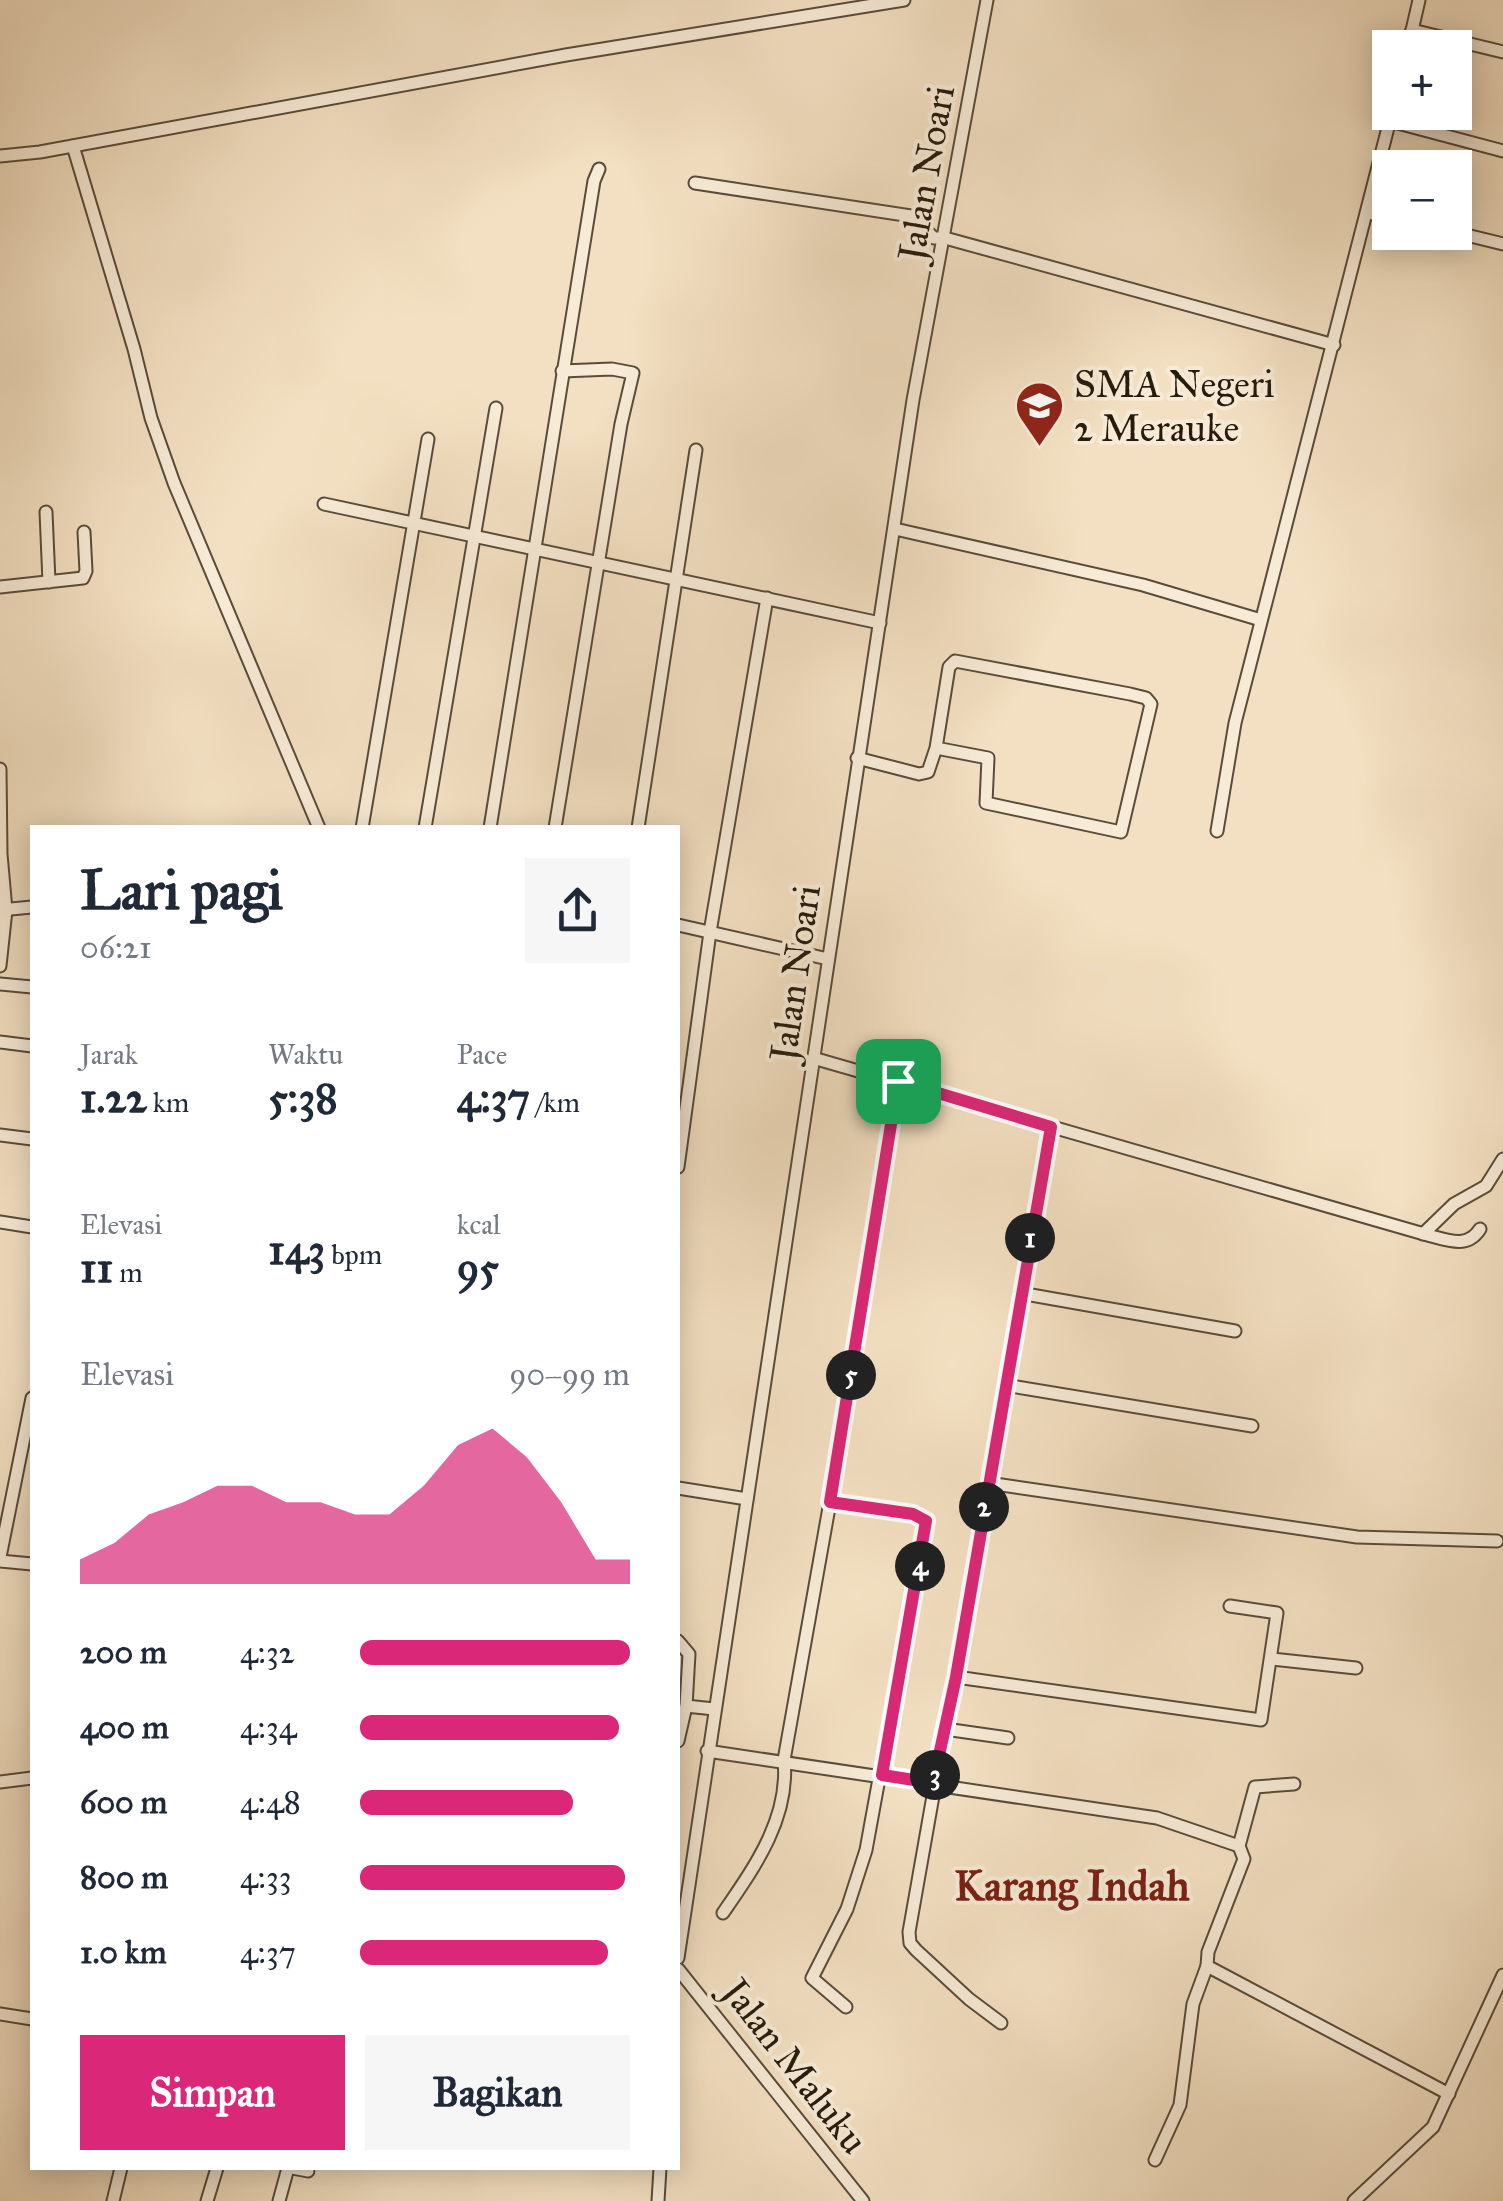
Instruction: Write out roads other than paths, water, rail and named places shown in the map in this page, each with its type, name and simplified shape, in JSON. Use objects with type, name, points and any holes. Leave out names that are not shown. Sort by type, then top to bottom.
[{"type":"street","points":[[0,156],[904,0]]},
{"type":"street","name":"Jalan Noari","points":[[680,1923],[684,1854],[708,1751],[914,400],[987,0]]},
{"type":"street","points":[[1412,30],[1420,0]]},
{"type":"street","points":[[1472,45],[1503,52]]},
{"type":"street","points":[[1218,832],[1235,723],[1388,130]]},
{"type":"street","points":[[1434,130],[1503,151]]},
{"type":"street","points":[[73,146],[134,350],[150,418],[318,825]]},
{"type":"street","points":[[490,825],[562,371],[599,169]]},
{"type":"street","points":[[695,183],[910,216],[931,237],[1334,345]]},
{"type":"street","points":[[1368,212],[1372,213]]},
{"type":"street","points":[[1472,236],[1503,244]]},
{"type":"street","points":[[555,825],[632,373],[612,369],[562,371]]},
{"type":"street","points":[[426,825],[496,408]]},
{"type":"street","points":[[363,825],[428,440]]},
{"type":"street","points":[[638,825],[696,450]]},
{"type":"street","points":[[324,504],[880,623]]},
{"type":"street","points":[[46,512],[50,582]]},
{"type":"street","points":[[895,529],[1143,585],[1261,620]]},
{"type":"street","points":[[0,587],[85,576],[84,532]]},
{"type":"street","points":[[680,1151],[710,932],[767,598]]},
{"type":"street","points":[[857,758],[926,774],[936,748],[949,667],[955,661],[1130,694],[1146,698],[1151,704],[1124,829],[1117,833],[986,802],[988,757],[936,748]]},
{"type":"street","points":[[0,769],[0,966]]},
{"type":"street","points":[[3,910],[30,906]]},
{"type":"street","points":[[680,925],[828,960]]},
{"type":"street","points":[[0,984],[30,987]]},
{"type":"street","points":[[0,1042],[30,1046]]},
{"type":"street","points":[[813,1058],[1422,1234],[1460,1242],[1473,1238],[1480,1229]]},
{"type":"street","points":[[724,1913],[768,1843],[784,1788],[784,1760],[898,1081]]},
{"type":"street","points":[[1001,2023],[968,1998],[910,1943],[909,1926],[1051,1127]]},
{"type":"street","points":[[0,1135],[30,1139]]},
{"type":"street","points":[[1422,1234],[1454,1204],[1486,1186],[1503,1159]]},
{"type":"street","points":[[0,1222],[30,1227]]},
{"type":"street","points":[[1020,1293],[1235,1331]]},
{"type":"street","points":[[1005,1384],[1252,1426]]},
{"type":"street","points":[[30,1408],[0,1559],[30,1564]]},
{"type":"street","points":[[988,1482],[1357,1537],[1497,1541]]},
{"type":"street","points":[[680,1488],[747,1499]]},
{"type":"street","points":[[830,1502],[913,1514],[926,1521],[866,1850],[848,1909],[812,1978],[846,2007]]},
{"type":"street","points":[[956,1677],[1262,1720],[1278,1613],[1230,1606]]},
{"type":"street","points":[[680,1643],[689,1654],[686,1706],[680,1732]]},
{"type":"street","points":[[1272,1659],[1356,1668]]},
{"type":"street","points":[[686,1706],[714,1709]]},
{"type":"street","points":[[945,1729],[1008,1738]]},
{"type":"street","points":[[708,1751],[1157,1818],[1239,1846],[1244,1851],[1244,1860],[1208,1952],[1193,2004],[1180,2106],[1155,2160]]},
{"type":"street","points":[[0,1782],[30,1778]]},
{"type":"street","points":[[1239,1846],[1255,1787],[1294,1784]]},
{"type":"street","points":[[1207,1966],[1446,2092]]},
{"type":"street","name":"Jalan Maluku","points":[[680,1972],[863,2201]]},
{"type":"street","points":[[1354,2201],[1434,2127],[1446,2092],[1503,1975]]},
{"type":"street","points":[[0,2014],[30,2019]]},
{"type":"street","points":[[114,2201],[121,2170]]},
{"type":"street","points":[[207,2201],[215,2170]]},
{"type":"street","points":[[279,2201],[289,2170]]},
{"type":"street","points":[[302,2170],[308,2171]]},
{"type":"street","points":[[658,2201],[660,2170]]},
{"type":"place","name":"SMA Negeri 2 Merauke","points":[[1039,448]]},
{"type":"district","name":"Karang Indah","points":[[1072,1886]]}]
